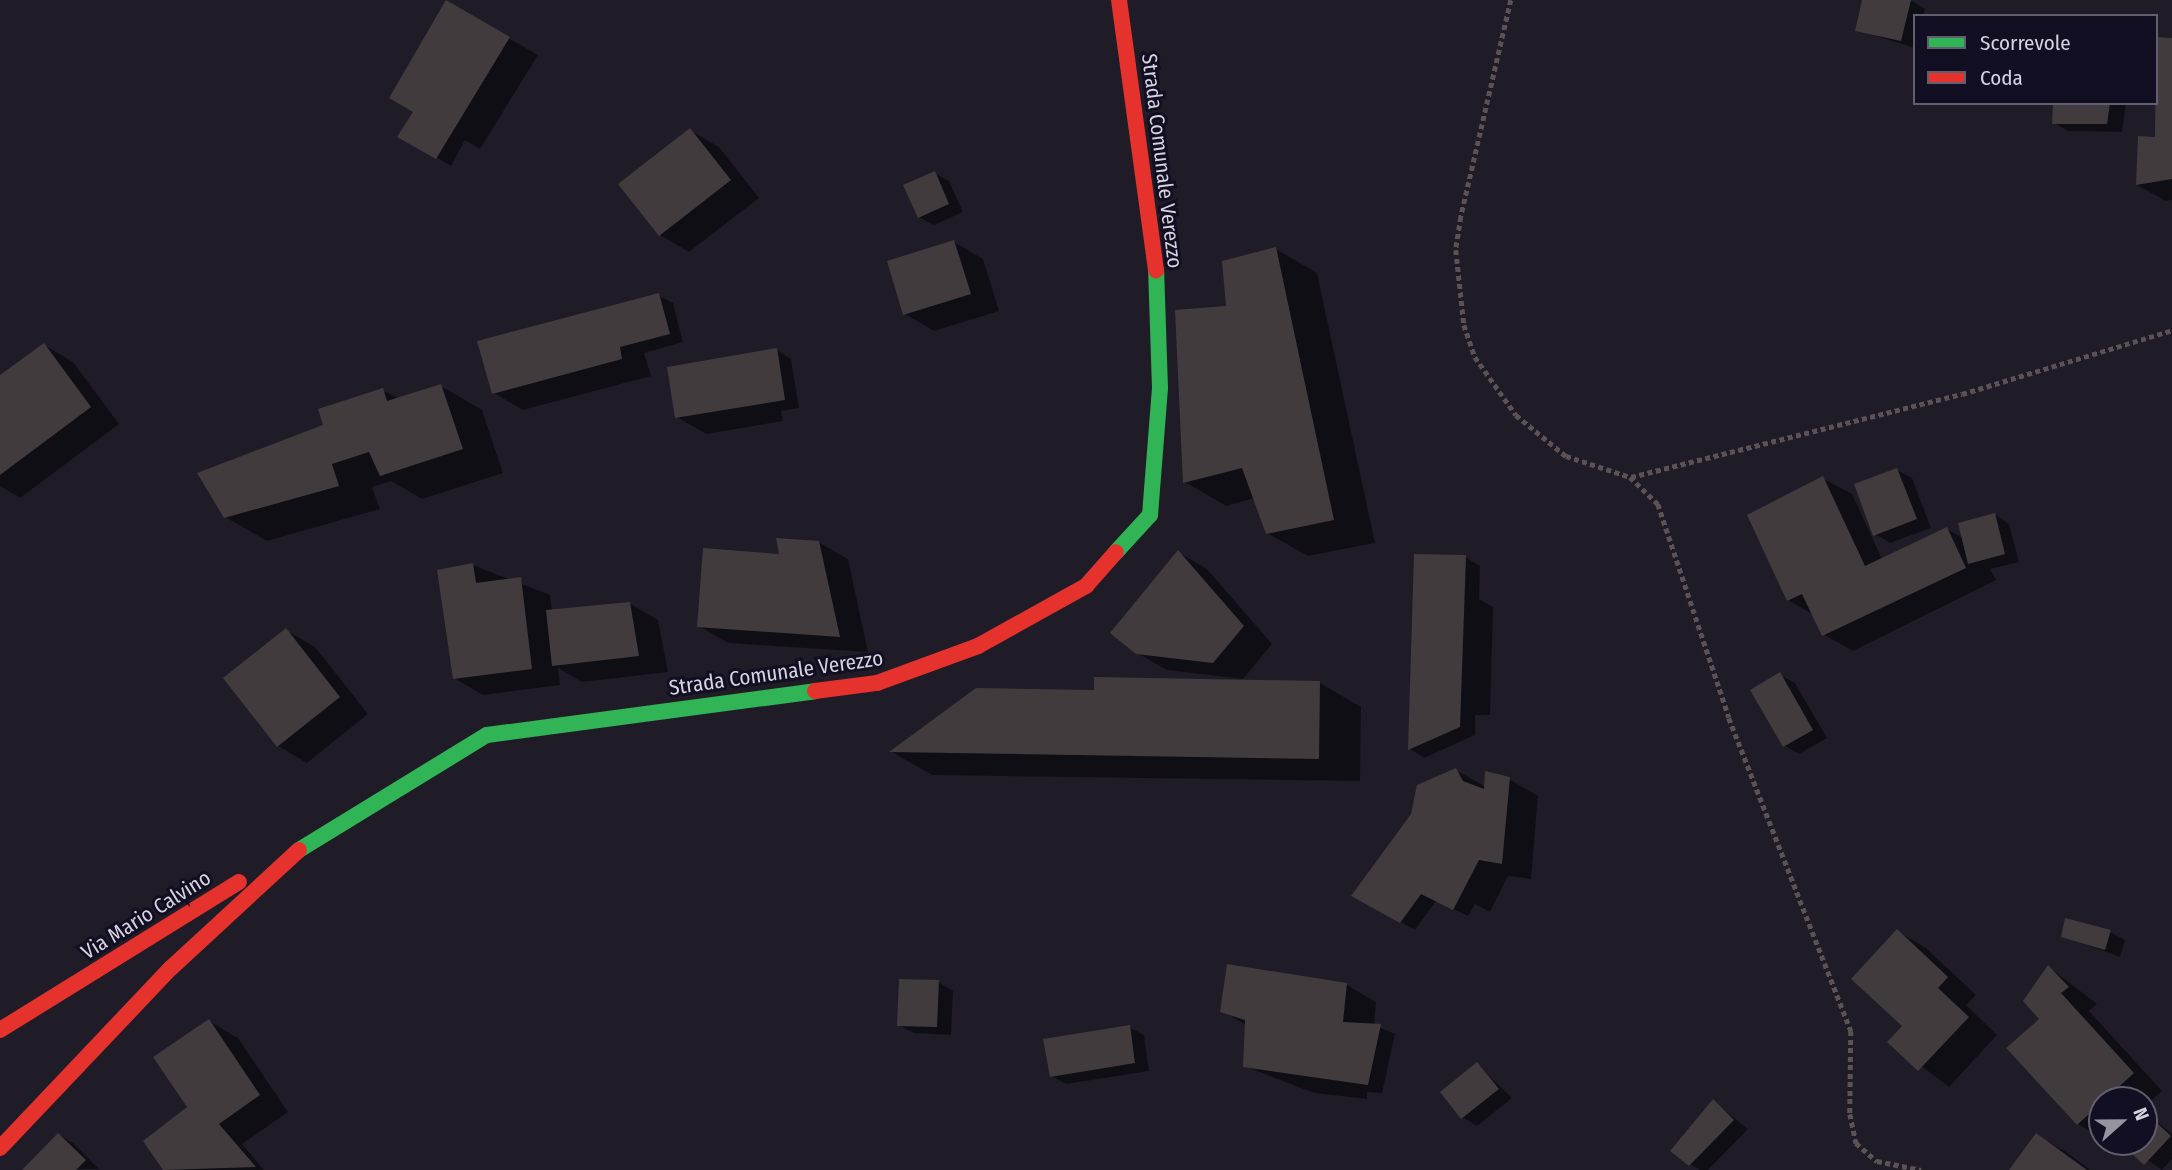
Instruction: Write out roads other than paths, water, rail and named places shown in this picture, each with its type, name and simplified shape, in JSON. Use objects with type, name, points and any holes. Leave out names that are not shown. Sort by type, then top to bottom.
[{"type":"street","name":"Strada Comunale Verezzo","points":[[0,1148],[171,968],[314,836],[487,735],[877,683],[978,646],[1086,586],[1150,515],[1160,388],[1155,237],[1119,0]]},
{"type":"street","name":"Via Mario Calvino","points":[[0,1030],[314,836]]}]
